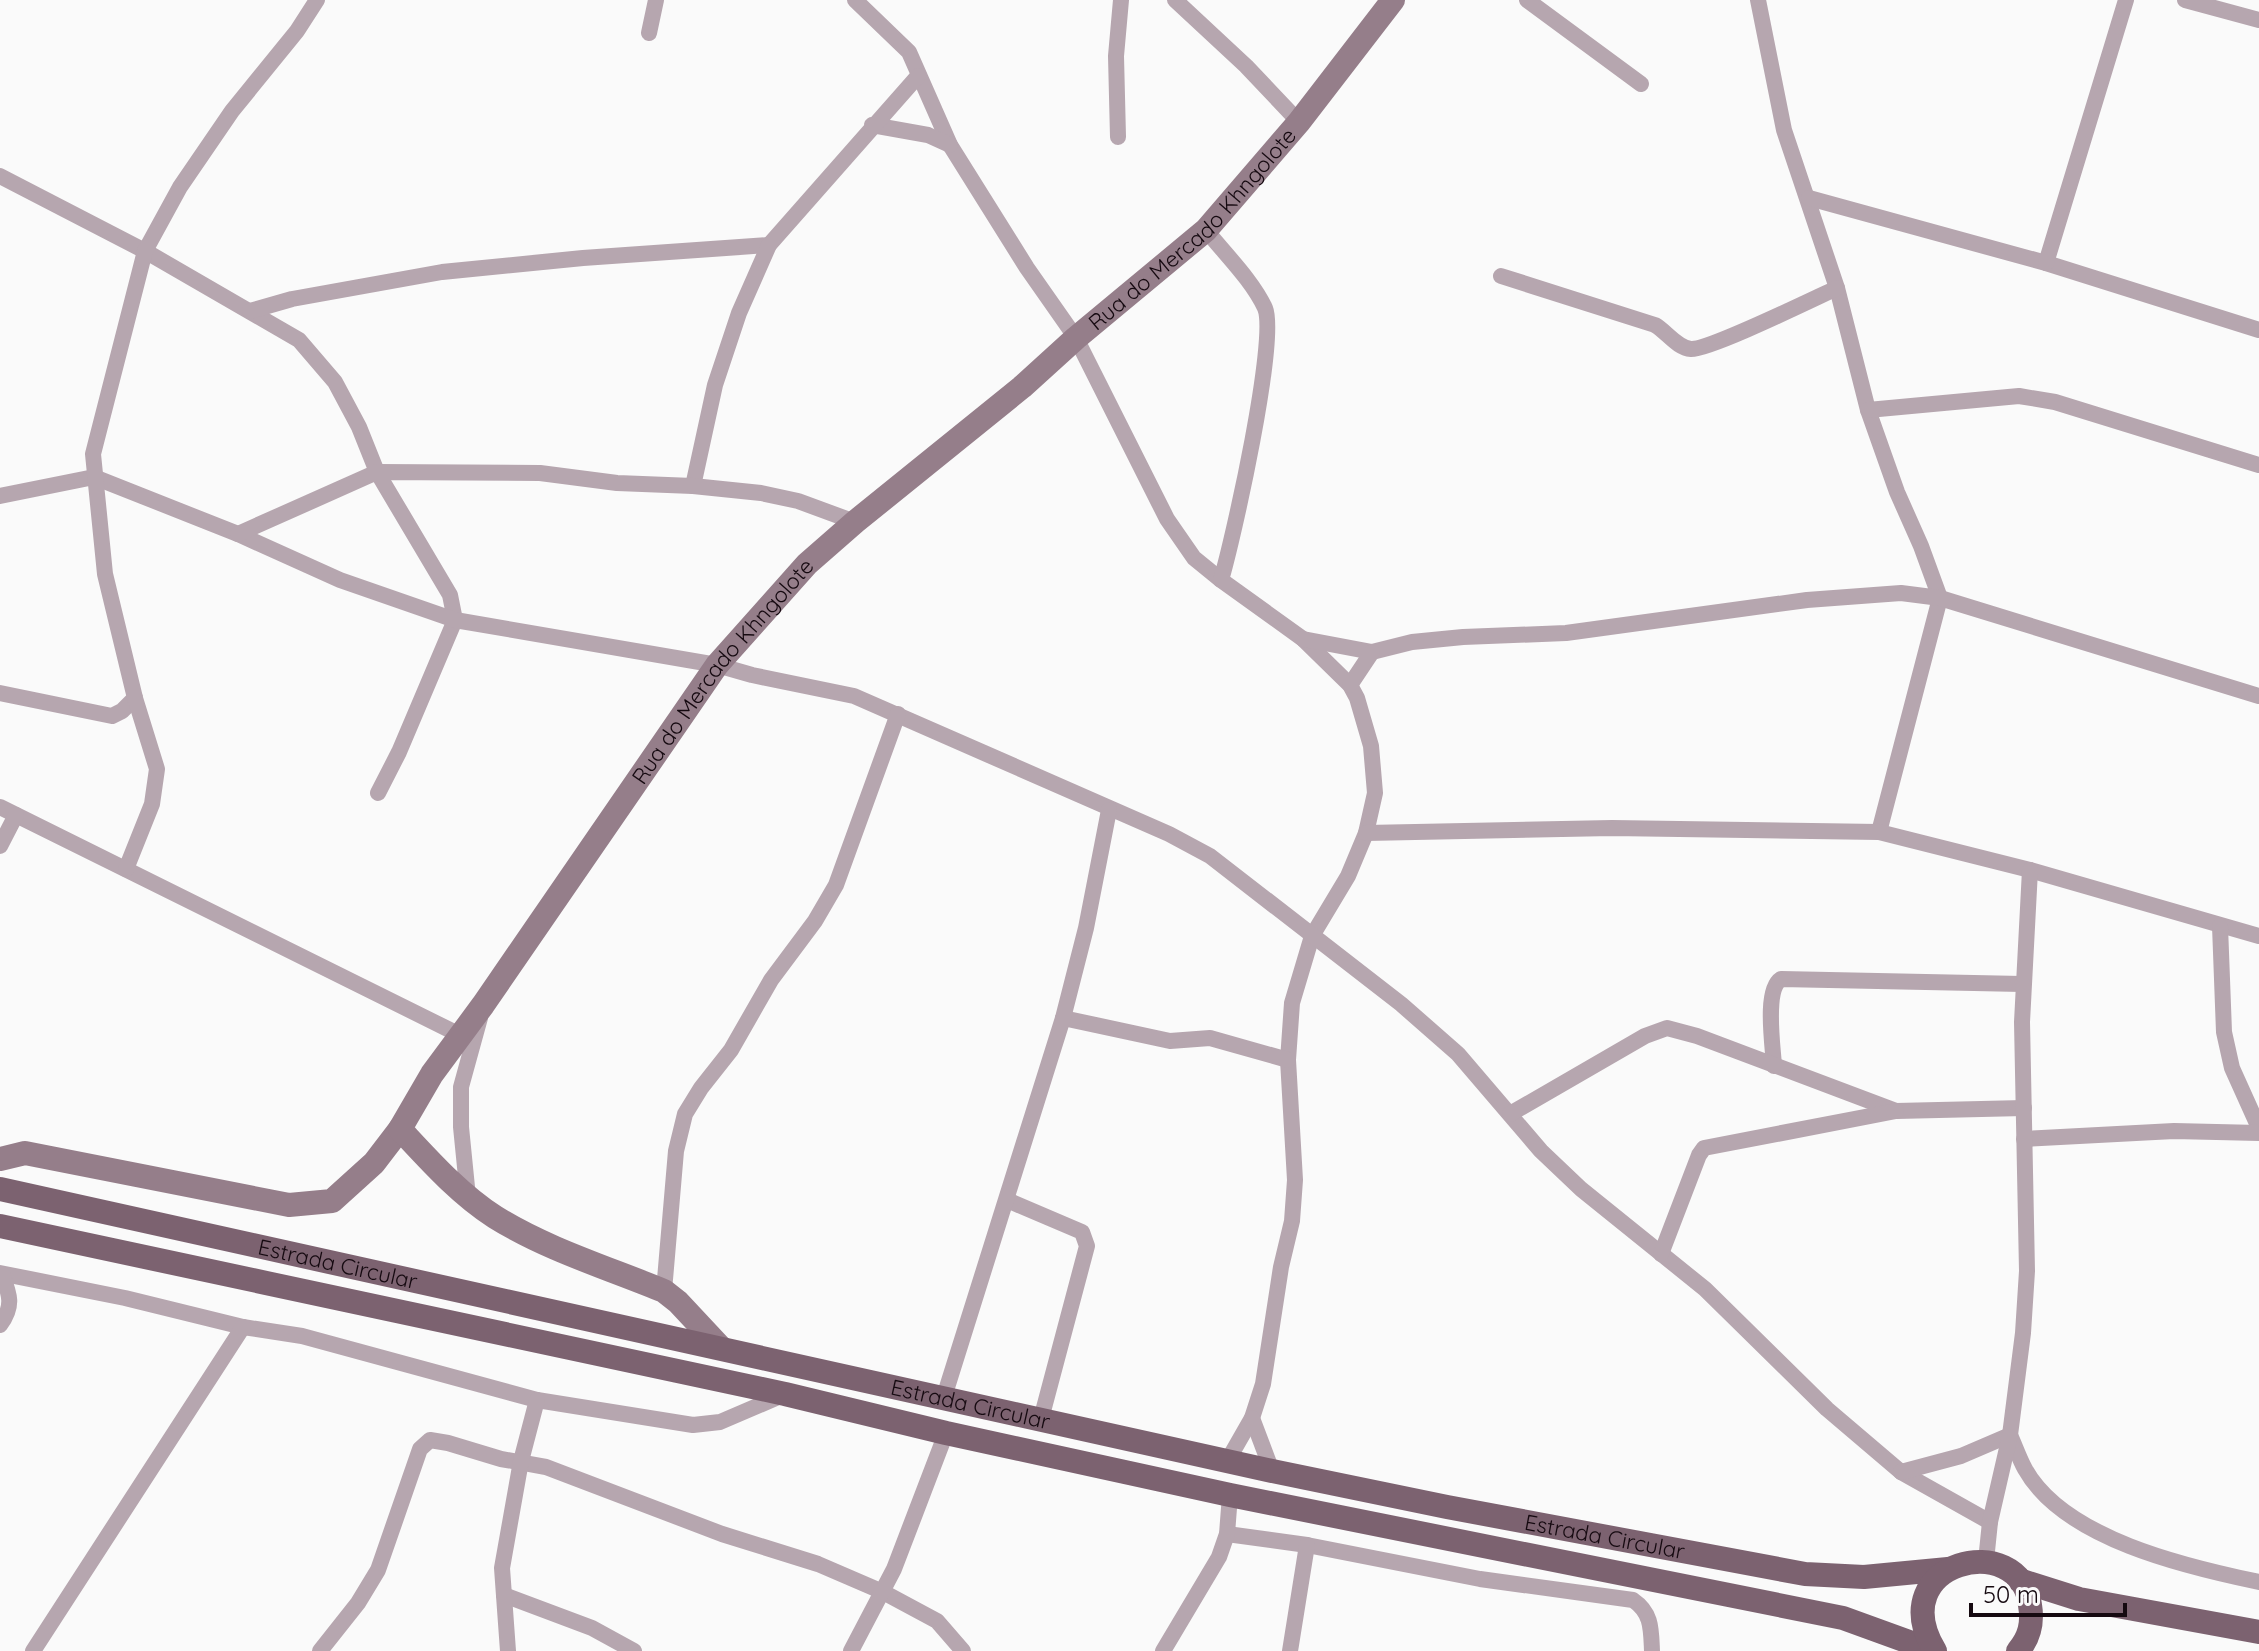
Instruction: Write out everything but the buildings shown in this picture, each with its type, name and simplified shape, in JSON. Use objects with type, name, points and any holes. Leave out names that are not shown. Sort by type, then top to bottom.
[{"type":"main road","name":"Estrada Circular","points":[[0,1189],[1272,1471],[1447,1507],[1805,1574],[1864,1577],[1948,1569],[1966,1561],[1986,1561]]},
{"type":"main road","name":"Estrada Circular","points":[[0,1226],[785,1394],[1230,1495],[1843,1618],[1934,1651]]},
{"type":"main road","points":[[1986,1561],[2004,1568],[2019,1580],[2079,1599],[2259,1632]]},
{"type":"main road","points":[[1934,1651],[1925,1635],[1922,1616],[1925,1598],[1934,1581],[1948,1569]]},
{"type":"main road","points":[[2018,1651],[2027,1641],[2032,1620],[2030,1599],[2019,1580]]},
{"type":"street","points":[[126,869],[152,804],[157,769],[135,698],[105,574],[93,454],[145,251],[180,187],[232,111],[297,31],[317,0]]},
{"type":"street","points":[[649,33],[656,0]]},
{"type":"street","points":[[855,0],[909,52],[950,145],[1027,268],[1076,338],[1167,519],[1194,558],[1303,639],[1350,685],[1371,746],[1375,793],[1366,833],[1348,876],[1312,936],[1292,1003],[1288,1060],[1295,1180],[1292,1221],[1281,1267],[1269,1355],[1252,1418],[1228,1460]]},
{"type":"street","points":[[1118,137],[1116,56],[1121,0]]},
{"type":"street","points":[[1175,0],[1246,66],[1299,122]]},
{"type":"street","name":"Rua do Mercado Khngolote","points":[[0,1159],[25,1153],[289,1205],[332,1201],[341,1194],[374,1163],[400,1129],[432,1074],[717,665],[807,564],[1206,230],[1299,122],[1393,0]]},
{"type":"street","points":[[1527,0],[1641,84]]},
{"type":"street","points":[[1758,0],[1784,130],[1837,288],[1868,410],[1940,598],[1879,832]]},
{"type":"street","points":[[2046,263],[2126,0]]},
{"type":"street","points":[[2185,0],[2259,20]]},
{"type":"street","points":[[693,486],[715,385],[739,313],[769,245],[918,76]]},
{"type":"street","points":[[872,125],[928,135],[950,145]]},
{"type":"street","points":[[0,176],[145,251],[299,340],[335,382],[359,427],[377,472],[450,595],[455,620],[409,730],[378,793]]},
{"type":"street","points":[[1809,198],[2046,263],[2259,330]]},
{"type":"street","points":[[1206,230],[1255,291],[1266,311],[1266,348],[1258,404],[1230,549],[1221,580]]},
{"type":"street","points":[[250,311],[292,299],[442,272],[769,245]]},
{"type":"street","points":[[1501,276],[1647,322],[1667,332],[1678,345],[1692,349],[1714,343],[1837,288]]},
{"type":"street","points":[[1868,410],[2019,396],[2055,402],[2259,465]]},
{"type":"street","points":[[238,534],[377,472],[540,473],[617,483],[761,493],[798,501],[855,522]]},
{"type":"street","points":[[0,496],[94,477],[238,534],[340,580],[455,620],[717,665],[854,696],[1169,834],[1210,856],[1401,1004],[1458,1054],[1541,1151],[1581,1189],[1705,1289],[1827,1409],[1901,1472],[1990,1522]]},
{"type":"street","points":[[1303,639],[1372,652],[1412,642],[1566,633],[1807,600],[1901,593],[1940,598],[2259,696]]},
{"type":"street","points":[[1350,685],[1372,652]]},
{"type":"street","points":[[0,693],[112,716],[135,698]]},
{"type":"street","points":[[664,1291],[676,1151],[685,1114],[731,1050],[771,980],[815,921],[836,885],[898,714]]},
{"type":"street","points":[[0,807],[460,1035]]},
{"type":"street","points":[[944,1397],[1063,1018],[1086,928],[1109,810]]},
{"type":"street","points":[[0,846],[16,815]]},
{"type":"street","points":[[1366,833],[1612,828],[1879,832],[2030,870],[2259,936]]},
{"type":"street","points":[[1986,1561],[1990,1522],[2010,1435],[2023,1333],[2027,1271],[2022,984],[2030,870]]},
{"type":"street","points":[[2024,1139],[2259,1130],[2232,1068],[2224,1032],[2220,926]]},
{"type":"street","points":[[1774,1066],[1771,995],[1775,983],[1781,979],[2022,984]]},
{"type":"street","points":[[468,1197],[461,1127],[461,1087],[483,1005]]},
{"type":"street","points":[[1063,1018],[1170,1041],[1210,1038],[1288,1060]]},
{"type":"street","points":[[1510,1114],[1645,1036],[1667,1028],[1697,1036],[1896,1111]]},
{"type":"street","points":[[1661,1254],[1704,1148],[1896,1111],[2024,1108]]},
{"type":"street","points":[[400,1129],[468,1197],[496,1217],[537,1239],[664,1291],[721,1348]]},
{"type":"street","points":[[1007,1200],[1082,1232],[1087,1246],[1041,1419]]},
{"type":"street","points":[[1,1274],[125,1298],[243,1327],[302,1336],[537,1400],[693,1425],[720,1422],[785,1394]]},
{"type":"street","points":[[0,1325],[10,1311],[11,1302],[1,1274]]},
{"type":"street","points":[[33,1651],[243,1327]]},
{"type":"street","points":[[508,1651],[502,1568],[521,1461],[537,1400]]},
{"type":"street","points":[[1252,1418],[1272,1471]]},
{"type":"street","points":[[851,1651],[883,1592],[919,1509],[946,1433]]},
{"type":"street","points":[[1901,1472],[1961,1456],[2010,1435]]},
{"type":"street","points":[[2010,1435],[2026,1471],[2052,1500],[2103,1537],[2194,1568],[2259,1582]]},
{"type":"street","points":[[320,1651],[358,1603],[378,1570],[420,1449],[430,1440],[501,1459],[546,1467],[722,1534],[818,1564],[883,1592],[937,1621],[963,1651]]},
{"type":"street","points":[[1163,1651],[1219,1557],[1227,1534],[1230,1495]]},
{"type":"street","points":[[1227,1534],[1307,1545],[1480,1579],[1633,1600],[1642,1606],[1650,1618],[1652,1651]]},
{"type":"street","points":[[1290,1651],[1307,1545]]},
{"type":"street","points":[[504,1595],[592,1628],[634,1651]]}]
